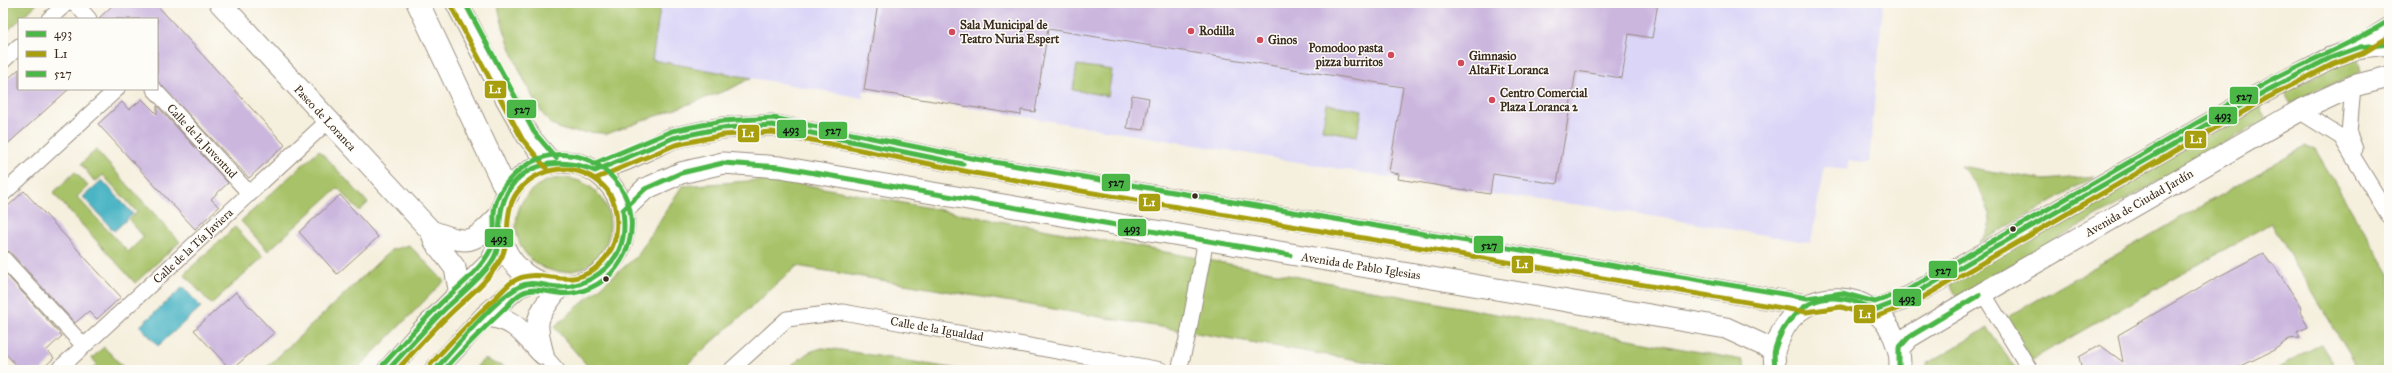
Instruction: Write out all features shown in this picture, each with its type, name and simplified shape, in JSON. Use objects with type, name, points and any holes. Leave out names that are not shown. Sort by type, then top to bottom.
[{"type":"highway","points":[[457,3],[498,83],[528,136],[551,162]]},
{"type":"highway","points":[[421,8],[508,194]]},
{"type":"highway","points":[[2360,47],[2389,29]]},
{"type":"main road","name":"Paseo de Loranca","points":[[220,3],[431,231],[435,242],[455,268],[460,294]]},
{"type":"main road","points":[[1875,310],[1909,296],[2264,92],[2330,58],[2360,47],[2389,44]]},
{"type":"main road","name":"Avenida de Ciudad Jardín","points":[[1899,348],[1909,337],[1983,293],[2299,111],[2352,86],[2389,77]]},
{"type":"main road","points":[[595,171],[625,160],[673,138],[722,128],[772,125],[975,166],[1807,305]]},
{"type":"main road","points":[[551,162],[579,164],[595,171],[608,182],[618,196],[623,210],[625,225],[622,243],[612,262],[588,281],[574,286],[559,287],[535,281],[521,272],[509,257],[501,239],[500,215],[508,194],[519,179],[534,169],[551,162]]},
{"type":"main road","name":"Avenida de Pablo Iglesias","points":[[623,210],[645,189],[681,173],[723,164],[780,167],[1726,328],[1775,360]]},
{"type":"main road","name":"Paseo de Loranca","points":[[431,231],[457,241],[470,241],[483,232],[500,215]]},
{"type":"main road","points":[[388,370],[422,331],[491,262],[501,239]]},
{"type":"main road","points":[[434,370],[485,316],[518,287],[535,281]]},
{"type":"main road","points":[[543,354],[536,330],[538,316],[559,287]]},
{"type":"main road","points":[[1775,360],[1785,324],[1807,305],[1830,298],[1855,301],[1875,310],[1890,327],[1899,348],[1899,370]]},
{"type":"main road","points":[[485,316],[500,317],[514,323],[543,354]]},
{"type":"street","points":[[50,18],[66,3]]},
{"type":"street","points":[[75,3],[88,18]]},
{"type":"street","points":[[3,61],[18,47]]},
{"type":"street","points":[[2352,86],[2349,134],[2362,171]]},
{"type":"street","points":[[3,194],[116,90]]},
{"type":"street","name":"Calle de la Juventud","points":[[155,90],[250,194]]},
{"type":"street","points":[[2299,111],[2341,137],[2389,216]]},
{"type":"street","name":"Calle de la Tía Javiera","points":[[58,370],[328,121]]},
{"type":"street","points":[[1179,370],[1187,341],[1206,239]]},
{"type":"street","points":[[3,258],[84,346]]},
{"type":"street","points":[[1983,293],[2030,370]]},
{"type":"street","name":"Calle de la Igualdad","points":[[731,370],[787,319],[843,312],[1162,370]]},
{"type":"street","points":[[543,354],[557,370]]},
{"type":"shaded area","points":[[661,3],[1883,3],[1869,163],[1849,160],[1847,170],[1824,166],[1811,243],[1604,208],[1490,194],[864,90],[863,98],[652,60]]},
{"type":"green space","points":[[3,3],[38,3],[22,18],[18,18],[18,21],[3,35]]},
{"type":"green space","points":[[498,3],[661,3],[652,60],[751,78],[730,89],[607,134],[572,132],[553,125],[545,117],[537,104],[511,49],[504,30]]},
{"type":"green space","points":[[2358,59],[2361,73],[2315,91],[2291,104],[2284,92],[2339,64]]},
{"type":"green space","points":[[1077,65],[1112,70],[1108,96],[1073,90]]},
{"type":"green space","points":[[1327,104],[1362,110],[1357,136],[1322,130]]},
{"type":"green space","points":[[2259,106],[2266,119],[1957,297],[1950,284]]},
{"type":"green space","points":[[2306,146],[2315,149],[2389,274],[2389,370],[2359,370],[2271,223],[2031,360],[2004,319]]},
{"type":"green space","points":[[96,150],[180,242],[135,283],[53,193],[75,172],[88,186],[77,197],[128,252],[144,237],[129,220],[137,212],[103,175],[95,182],[81,164]]},
{"type":"green space","points":[[319,150],[368,203],[359,211],[338,188],[268,251],[241,221]]},
{"type":"green space","points":[[1960,166],[2044,180],[2095,176],[1979,243],[1989,230],[1989,213],[1977,186],[1966,171]]},
{"type":"green space","points":[[563,178],[581,181],[596,192],[607,207],[610,225],[607,243],[596,258],[581,269],[563,272],[545,269],[530,258],[519,243],[516,225],[519,207],[530,192],[545,181]]},
{"type":"green space","points":[[775,179],[1742,360],[1746,370],[1417,370],[797,266],[681,370],[591,370],[554,327],[637,256],[682,186]]},
{"type":"green space","points":[[235,227],[263,257],[211,304],[184,274]]},
{"type":"green space","points":[[409,245],[444,281],[356,370],[264,370],[391,250]]},
{"type":"green space","points":[[1987,328],[2015,368],[2012,370],[1926,370],[1927,364]]},
{"type":"green space","points":[[2321,344],[2333,364],[2322,370],[2275,370]]},
{"type":"green space","points":[[104,347],[126,370],[91,370],[97,364],[92,358]]},
{"type":"green space","points":[[822,348],[963,370],[785,370],[809,352]]},
{"type":"green space","points":[[484,359],[507,368],[510,370],[473,370]]},
{"type":"water","points":[[102,180],[133,214],[114,231],[83,197]]},
{"type":"water","points":[[183,287],[201,307],[158,346],[140,326]]},
{"type":"building","points":[[115,3],[155,3],[285,145],[249,178],[158,82],[158,18],[99,18]]},
{"type":"building","name":"Centro Comercial Plaza Loranca 2","points":[[878,3],[1658,3],[1652,38],[1629,34],[1622,78],[1576,71],[1557,184],[1493,174],[1490,194],[1398,179],[1399,174],[1389,172],[1403,87],[1048,29],[1035,112],[1021,110],[1021,115],[864,90]]},
{"type":"building","points":[[18,70],[18,90],[68,90],[3,148],[3,83]]},
{"type":"building","points":[[1132,95],[1149,98],[1144,130],[1127,128]]},
{"type":"building","points":[[142,99],[157,114],[157,106],[228,183],[211,199],[219,207],[195,229],[98,124],[122,102],[129,110]]},
{"type":"building","points":[[24,191],[121,297],[97,319],[89,311],[75,323],[10,252],[3,249],[3,211]]},
{"type":"building","points":[[340,195],[378,237],[337,274],[299,232]]},
{"type":"building","points":[[2263,253],[2270,263],[2273,264],[2302,308],[2300,312],[2308,327],[2297,332],[2300,338],[2289,339],[2274,350],[2233,370],[2082,370],[2079,357],[2100,345],[2123,362],[2118,335],[2214,279]]},
{"type":"building","points":[[3,271],[62,336],[47,350],[54,358],[41,370],[21,370],[3,351]]},
{"type":"building","points":[[236,292],[274,333],[231,370],[194,330]]},
{"type":"transit line","name":"527","points":[[465,3],[534,132],[556,158]]},
{"type":"transit line","name":"L1","points":[[451,6],[522,139],[546,168]]},
{"type":"transit line","name":"527","points":[[593,164],[672,131],[722,121],[773,118],[976,159],[1807,298],[1842,293],[1875,302],[1906,291],[2275,78],[2354,40],[2385,23]]},
{"type":"transit line","name":"L1","points":[[597,178],[675,145],[723,135],[772,132],[974,173],[1806,312],[1841,307],[1875,317],[1913,303],[2267,98],[2333,64],[2363,53],[2389,37]]},
{"type":"transit line","name":"493","points":[[1775,370],[1774,351],[1778,340],[1788,322],[1795,314],[1811,303],[1821,299],[1837,298],[1854,301],[1875,310],[1909,297],[2264,92],[2330,58],[2360,47],[2389,44]]},
{"type":"transit line","name":"493","points":[[388,370],[431,323],[475,281],[491,263],[497,250],[502,207],[508,192],[516,181],[527,172],[539,166],[566,163],[595,171],[673,138],[722,128],[772,125],[963,164]]},
{"type":"transit line","name":"527","points":[[383,365],[434,310],[475,271],[486,257],[493,242],[494,212],[497,200],[503,188],[516,173],[541,158],[566,155],[589,161],[609,174],[624,193],[631,217],[629,242],[616,268],[611,274],[590,288],[574,293],[531,290],[519,295],[480,332],[444,370]]},
{"type":"transit line","name":"493","points":[[435,370],[485,314],[507,295],[522,285],[532,283],[558,287],[569,286],[580,284],[600,273],[608,266],[620,248],[624,230],[623,210],[645,189],[681,173],[723,163],[780,167],[1290,255]]},
{"type":"transit line","name":"L1","points":[[397,370],[438,325],[483,282],[499,262],[506,244],[510,206],[514,197],[524,184],[547,171],[560,169],[578,171],[599,182],[607,190],[613,200],[617,223],[614,243],[600,264],[589,273],[577,277],[566,278],[534,276],[523,277],[512,282],[468,324],[430,365]]},
{"type":"transit line","name":"493","points":[[1899,370],[1899,348],[1909,337],[1979,295]]},
{"type":"place","name":"Rodilla","points":[[1191,31]]},
{"type":"place","name":"Sala Municipal de Teatro Nuria Espert","points":[[952,32]]},
{"type":"place","name":"Ginos","points":[[1260,40]]},
{"type":"place","name":"Pomodoo pasta pizza burritos","points":[[1391,55]]},
{"type":"place","name":"Gimnasio AltaFit Loranca","points":[[1461,63]]},
{"type":"place","name":"Centro Comercial Plaza Loranca 2","points":[[1492,100]]}]
